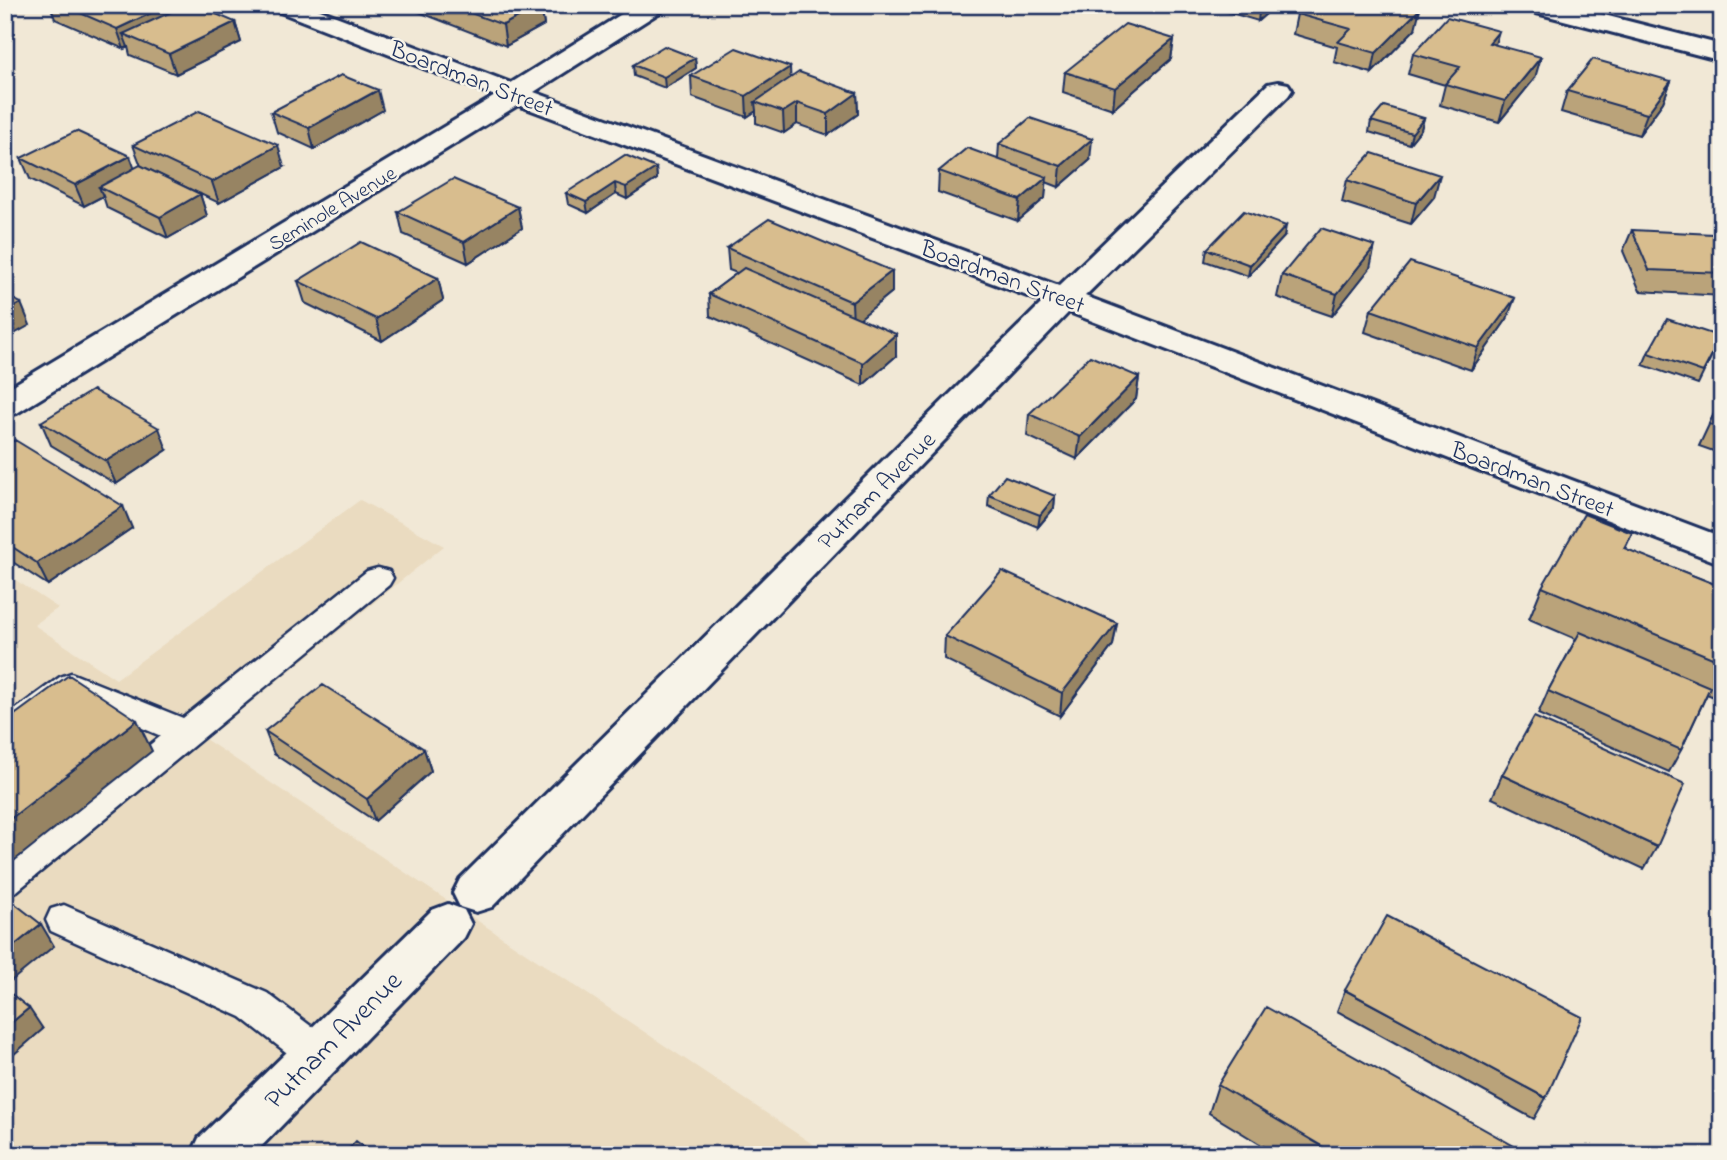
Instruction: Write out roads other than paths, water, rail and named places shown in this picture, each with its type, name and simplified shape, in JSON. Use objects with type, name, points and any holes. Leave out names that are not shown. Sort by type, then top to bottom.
[{"type":"street","name":"Boardman Street","points":[[284,5],[1722,551]]},
{"type":"street","name":"Seminole Avenue","points":[[5,405],[492,111],[541,74],[654,5]]},
{"type":"street","points":[[1534,5],[1722,53]]},
{"type":"street","name":"Putnam Avenue","points":[[217,1155],[1064,299],[1278,90]]},
{"type":"lane","points":[[5,881],[378,578]]},
{"type":"lane","points":[[5,735],[72,685],[189,734]]},
{"type":"lane","points":[[64,920],[254,1005],[318,1054]]}]
